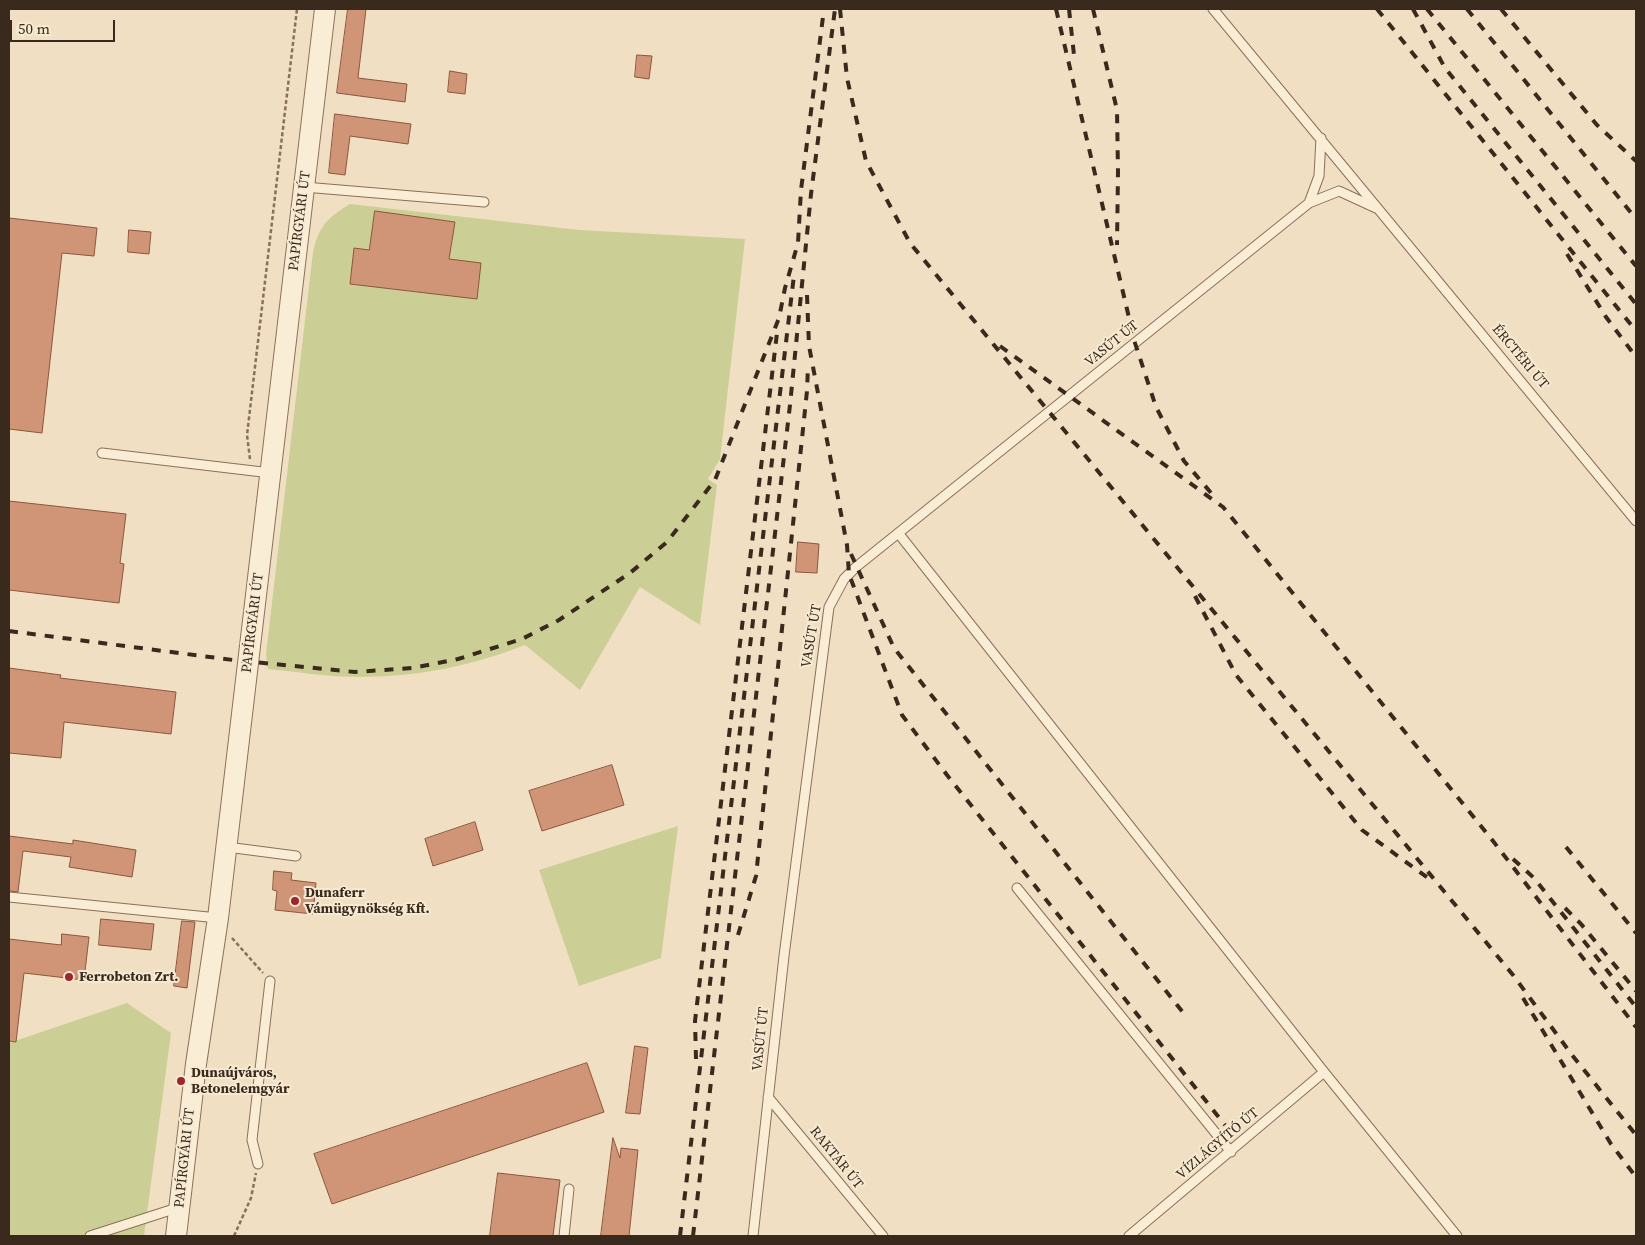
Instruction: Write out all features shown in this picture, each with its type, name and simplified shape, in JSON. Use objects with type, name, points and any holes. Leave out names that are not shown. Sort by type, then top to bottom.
[{"type":"street","name":"PAPÍRGYÁRI ÚT","points":[[176,1236],[193,1082],[223,925],[226,847],[261,472],[304,187],[325,9]]},
{"type":"lane","name":"ÉRCTÉRI ÚT","points":[[1213,9],[1636,521]]},
{"type":"lane","points":[[1309,203],[1319,176],[1320,138]]},
{"type":"lane","points":[[304,187],[484,202]]},
{"type":"lane","name":"VASÚT ÚT","points":[[753,1236],[784,956],[828,607],[844,579],[1309,203],[1340,191],[1381,211]]},
{"type":"lane","points":[[102,453],[261,472]]},
{"type":"lane","points":[[899,534],[1324,1072],[1457,1236]]},
{"type":"lane","points":[[226,847],[296,856]]},
{"type":"lane","points":[[1017,888],[1231,1152]]},
{"type":"lane","points":[[9,897],[223,925]]},
{"type":"lane","points":[[258,1164],[252,1140],[270,981]]},
{"type":"lane","name":"VÍZLÁGYÍTÓ ÚT","points":[[1129,1236],[1324,1072]]},
{"type":"lane","name":"RAKTÁR ÚT","points":[[768,1097],[883,1236]]},
{"type":"lane","points":[[564,1236],[569,1189]]},
{"type":"lane","points":[[90,1236],[180,1207]]},
{"type":"path","points":[[261,472],[248,435],[297,9]]},
{"type":"path","points":[[223,925],[270,981]]},
{"type":"path","points":[[234,1236],[251,1198],[258,1164]]},
{"type":"green space","points":[[350,204],[579,230],[745,239],[720,459],[708,479],[717,485],[700,625],[640,587],[580,690],[525,645],[485,659],[444,669],[402,675],[348,677],[268,669],[266,654],[313,252],[321,229],[330,218]]},
{"type":"green space","points":[[678,826],[661,958],[579,986],[539,870]]},
{"type":"green space","points":[[127,1003],[171,1033],[144,1236],[9,1236],[9,1043]]},
{"type":"building","points":[[348,9],[366,9],[358,78],[407,84],[405,102],[337,93]]},
{"type":"building","points":[[637,55],[652,56],[649,79],[635,77]]},
{"type":"building","points":[[450,71],[467,74],[465,94],[448,92]]},
{"type":"building","points":[[335,114],[411,124],[408,144],[350,136],[345,175],[329,173]]},
{"type":"building","points":[[375,211],[455,222],[449,259],[481,263],[477,299],[350,284],[354,248],[369,250]]},
{"type":"building","points":[[9,218],[97,228],[94,256],[62,253],[42,433],[9,429]]},
{"type":"building","points":[[129,230],[151,232],[149,254],[128,252]]},
{"type":"building","points":[[9,501],[126,514],[120,563],[124,564],[119,603],[9,590]]},
{"type":"building","points":[[798,542],[819,544],[817,573],[796,572]]},
{"type":"building","points":[[9,668],[61,675],[60,678],[176,692],[171,734],[64,722],[61,758],[9,753]]},
{"type":"building","points":[[612,765],[624,805],[542,831],[529,791]]},
{"type":"building","points":[[475,822],[483,850],[433,866],[425,839]]},
{"type":"building","points":[[9,836],[73,844],[73,840],[136,850],[132,877],[69,867],[71,857],[23,851],[18,892],[9,891]]},
{"type":"building","name":"Dunaferr Vámügynökség Kft.","points":[[274,871],[292,873],[291,880],[316,883],[313,914],[275,910],[277,891],[273,890]]},
{"type":"building","points":[[101,919],[154,924],[151,950],[99,945]]},
{"type":"building","points":[[182,921],[195,922],[187,988],[174,986]]},
{"type":"building","name":"Ferrobeton Zrt.","points":[[62,934],[89,937],[84,980],[24,973],[16,1042],[9,1041],[9,939],[61,945]]},
{"type":"building","points":[[635,1046],[648,1048],[640,1114],[626,1113]]},
{"type":"building","points":[[587,1063],[604,1112],[332,1204],[314,1154]]},
{"type":"building","points":[[613,1138],[620,1158],[621,1148],[638,1150],[629,1236],[601,1236]]},
{"type":"building","points":[[498,1173],[560,1180],[553,1236],[490,1236]]},
{"type":"railway","points":[[9,631],[233,660],[355,672],[413,668],[458,659],[522,639],[559,620],[630,573],[667,542],[715,480],[779,318],[785,288],[798,243],[801,190],[824,9]]},
{"type":"railway","points":[[693,1236],[790,405],[811,194],[835,9]]},
{"type":"railway","points":[[840,9],[847,78],[866,161],[910,243],[1513,975],[1572,1055],[1636,1135]]},
{"type":"railway","points":[[1056,9],[1135,343],[1156,407],[1184,461],[1212,494]]},
{"type":"railway","points":[[1069,9],[1074,55]]},
{"type":"railway","points":[[1093,9],[1117,110],[1117,245]]},
{"type":"railway","points":[[1377,9],[1636,331]]},
{"type":"railway","points":[[1413,9],[1445,68],[1636,304]]},
{"type":"railway","points":[[1427,9],[1636,266]]},
{"type":"railway","points":[[1467,9],[1636,219]]},
{"type":"railway","points":[[1501,9],[1597,125],[1636,161]]},
{"type":"railway","points":[[1567,254],[1606,317],[1636,357]]},
{"type":"railway","points":[[680,1236],[794,275]]},
{"type":"railway","points":[[807,295],[809,346],[847,545],[849,574],[902,715],[947,775],[1225,1125]]},
{"type":"railway","points":[[696,1059],[695,1021],[777,333]]},
{"type":"railway","points":[[1000,346],[1223,507],[1493,841],[1636,1027]]},
{"type":"railway","points":[[738,935],[756,876],[807,391],[808,366]]},
{"type":"railway","points":[[851,554],[894,648],[1185,1015]]},
{"type":"railway","points":[[1195,596],[1236,675],[1362,830],[1428,878]]},
{"type":"railway","points":[[1566,847],[1636,933]]},
{"type":"railway","points":[[1513,859],[1534,878],[1636,1007]]},
{"type":"railway","points":[[1565,908],[1581,924],[1636,991]]},
{"type":"railway","points":[[1523,998],[1611,1144],[1636,1177]]},
{"type":"place","name":"Dunaferr Vámügynökség Kft.","points":[[295,901]]},
{"type":"place","name":"Ferrobeton Zrt.","points":[[69,977]]},
{"type":"place","name":"Dunaújváros, Betonelemgyár","points":[[181,1081]]}]
